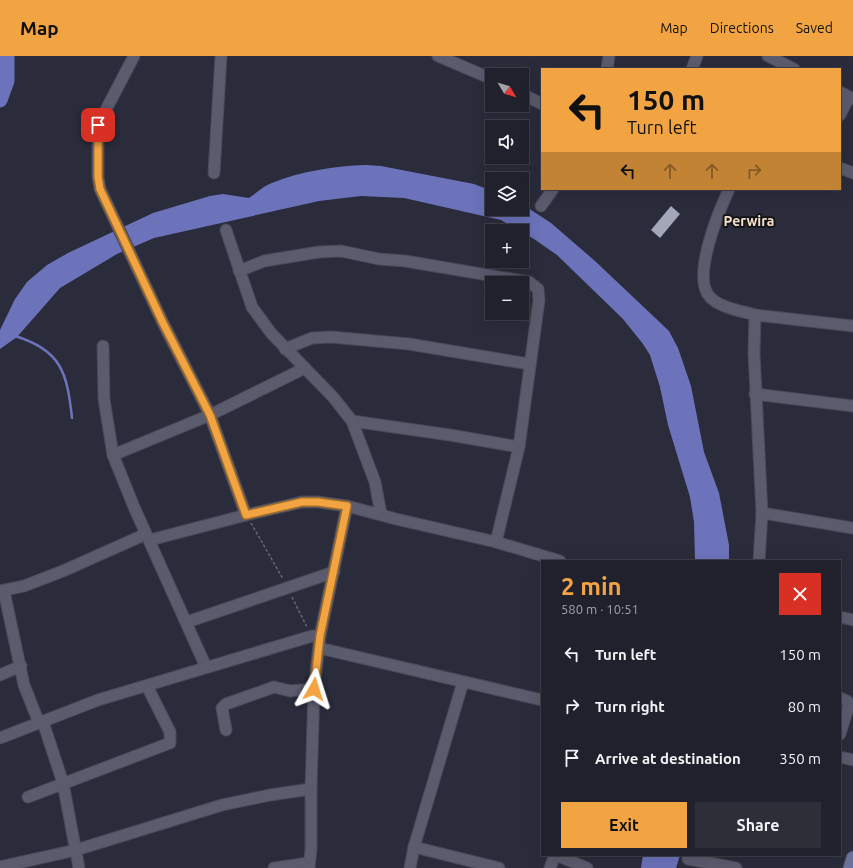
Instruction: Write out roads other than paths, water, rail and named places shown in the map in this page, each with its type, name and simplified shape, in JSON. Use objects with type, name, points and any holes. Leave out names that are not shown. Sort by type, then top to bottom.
[{"type":"main road","points":[[850,868],[853,858]]},
{"type":"street","points":[[134,56],[98,125],[98,177],[100,189],[134,264],[210,415],[246,515]]},
{"type":"street","points":[[214,173],[221,56]]},
{"type":"street","points":[[438,56],[485,76]]},
{"type":"street","points":[[607,68],[609,56]]},
{"type":"street","points":[[692,68],[697,56]]},
{"type":"street","points":[[768,56],[787,67]]},
{"type":"street","points":[[841,111],[847,96]]},
{"type":"street","points":[[529,98],[541,104]]},
{"type":"street","points":[[841,168],[853,173]]},
{"type":"street","points":[[541,206],[552,190]]},
{"type":"street","points":[[729,190],[716,218],[707,252],[703,280],[705,292],[711,299],[755,315],[853,326]]},
{"type":"street","points":[[226,230],[252,307],[285,349],[333,397],[352,421],[375,482],[381,514]]},
{"type":"street","points":[[239,271],[264,262],[319,252],[341,251],[379,259],[405,261],[529,282],[538,289],[539,300],[529,364],[519,447],[496,542]]},
{"type":"street","points":[[755,315],[755,394],[762,513],[759,560]]},
{"type":"street","points":[[285,349],[312,338],[331,337],[409,344],[529,364]]},
{"type":"street","points":[[104,346],[104,400],[113,455],[206,667]]},
{"type":"street","points":[[113,455],[210,415],[305,368]]},
{"type":"street","points":[[755,394],[853,406]]},
{"type":"street","points":[[352,421],[519,447]]},
{"type":"street","points":[[79,868],[63,783],[41,722],[24,685],[21,666],[2,591],[24,586],[148,537],[302,502],[318,502],[347,506],[381,514],[396,520],[496,542],[557,560]]},
{"type":"street","points":[[274,868],[309,866],[311,849],[314,689],[319,648],[316,636],[334,572],[347,506]]},
{"type":"street","points":[[762,513],[853,528]]},
{"type":"street","points":[[187,622],[334,572]]},
{"type":"street","points":[[841,617],[853,620]]},
{"type":"street","points":[[0,738],[98,700],[206,667],[316,636]]},
{"type":"street","points":[[319,648],[541,700]]},
{"type":"street","points":[[0,675],[21,666]]},
{"type":"street","points":[[410,868],[414,847],[463,682]]},
{"type":"street","points":[[28,797],[170,743],[170,732],[147,686]]},
{"type":"street","points":[[226,730],[222,708],[226,704],[274,687],[290,690],[314,689]]},
{"type":"street","points":[[841,698],[847,701],[849,705],[841,731]]},
{"type":"street","points":[[841,757],[853,760]]},
{"type":"street","points":[[0,867],[76,850],[222,805],[270,794],[311,789]]},
{"type":"street","points":[[414,847],[499,868]]},
{"type":"street","points":[[550,868],[556,856]]},
{"type":"street","points":[[558,856],[587,868]]},
{"type":"street","points":[[688,859],[736,868]]},
{"type":"water","points":[[366,165],[381,166],[474,184],[485,188],[485,216],[529,216],[529,209],[551,223],[595,261],[669,331],[678,348],[691,386],[704,452],[719,493],[729,545],[729,560],[695,560],[694,522],[690,497],[668,425],[660,387],[650,355],[623,319],[557,255],[529,236],[529,224],[508,224],[501,220],[404,198],[361,196],[319,201],[154,238],[117,254],[60,288],[17,337],[0,349],[0,330],[15,299],[27,282],[47,265],[68,253],[153,213],[210,196],[223,194],[249,198],[269,184],[306,172]]},
{"type":"water","points":[[643,856],[680,856],[676,868],[641,868]]},
{"type":"waterway","points":[[0,100],[7,81],[7,56]]},
{"type":"waterway","points":[[15,336],[43,348],[59,365],[67,388],[72,418]]},
{"type":"district","name":"Perwira","points":[[749,221]]}]
